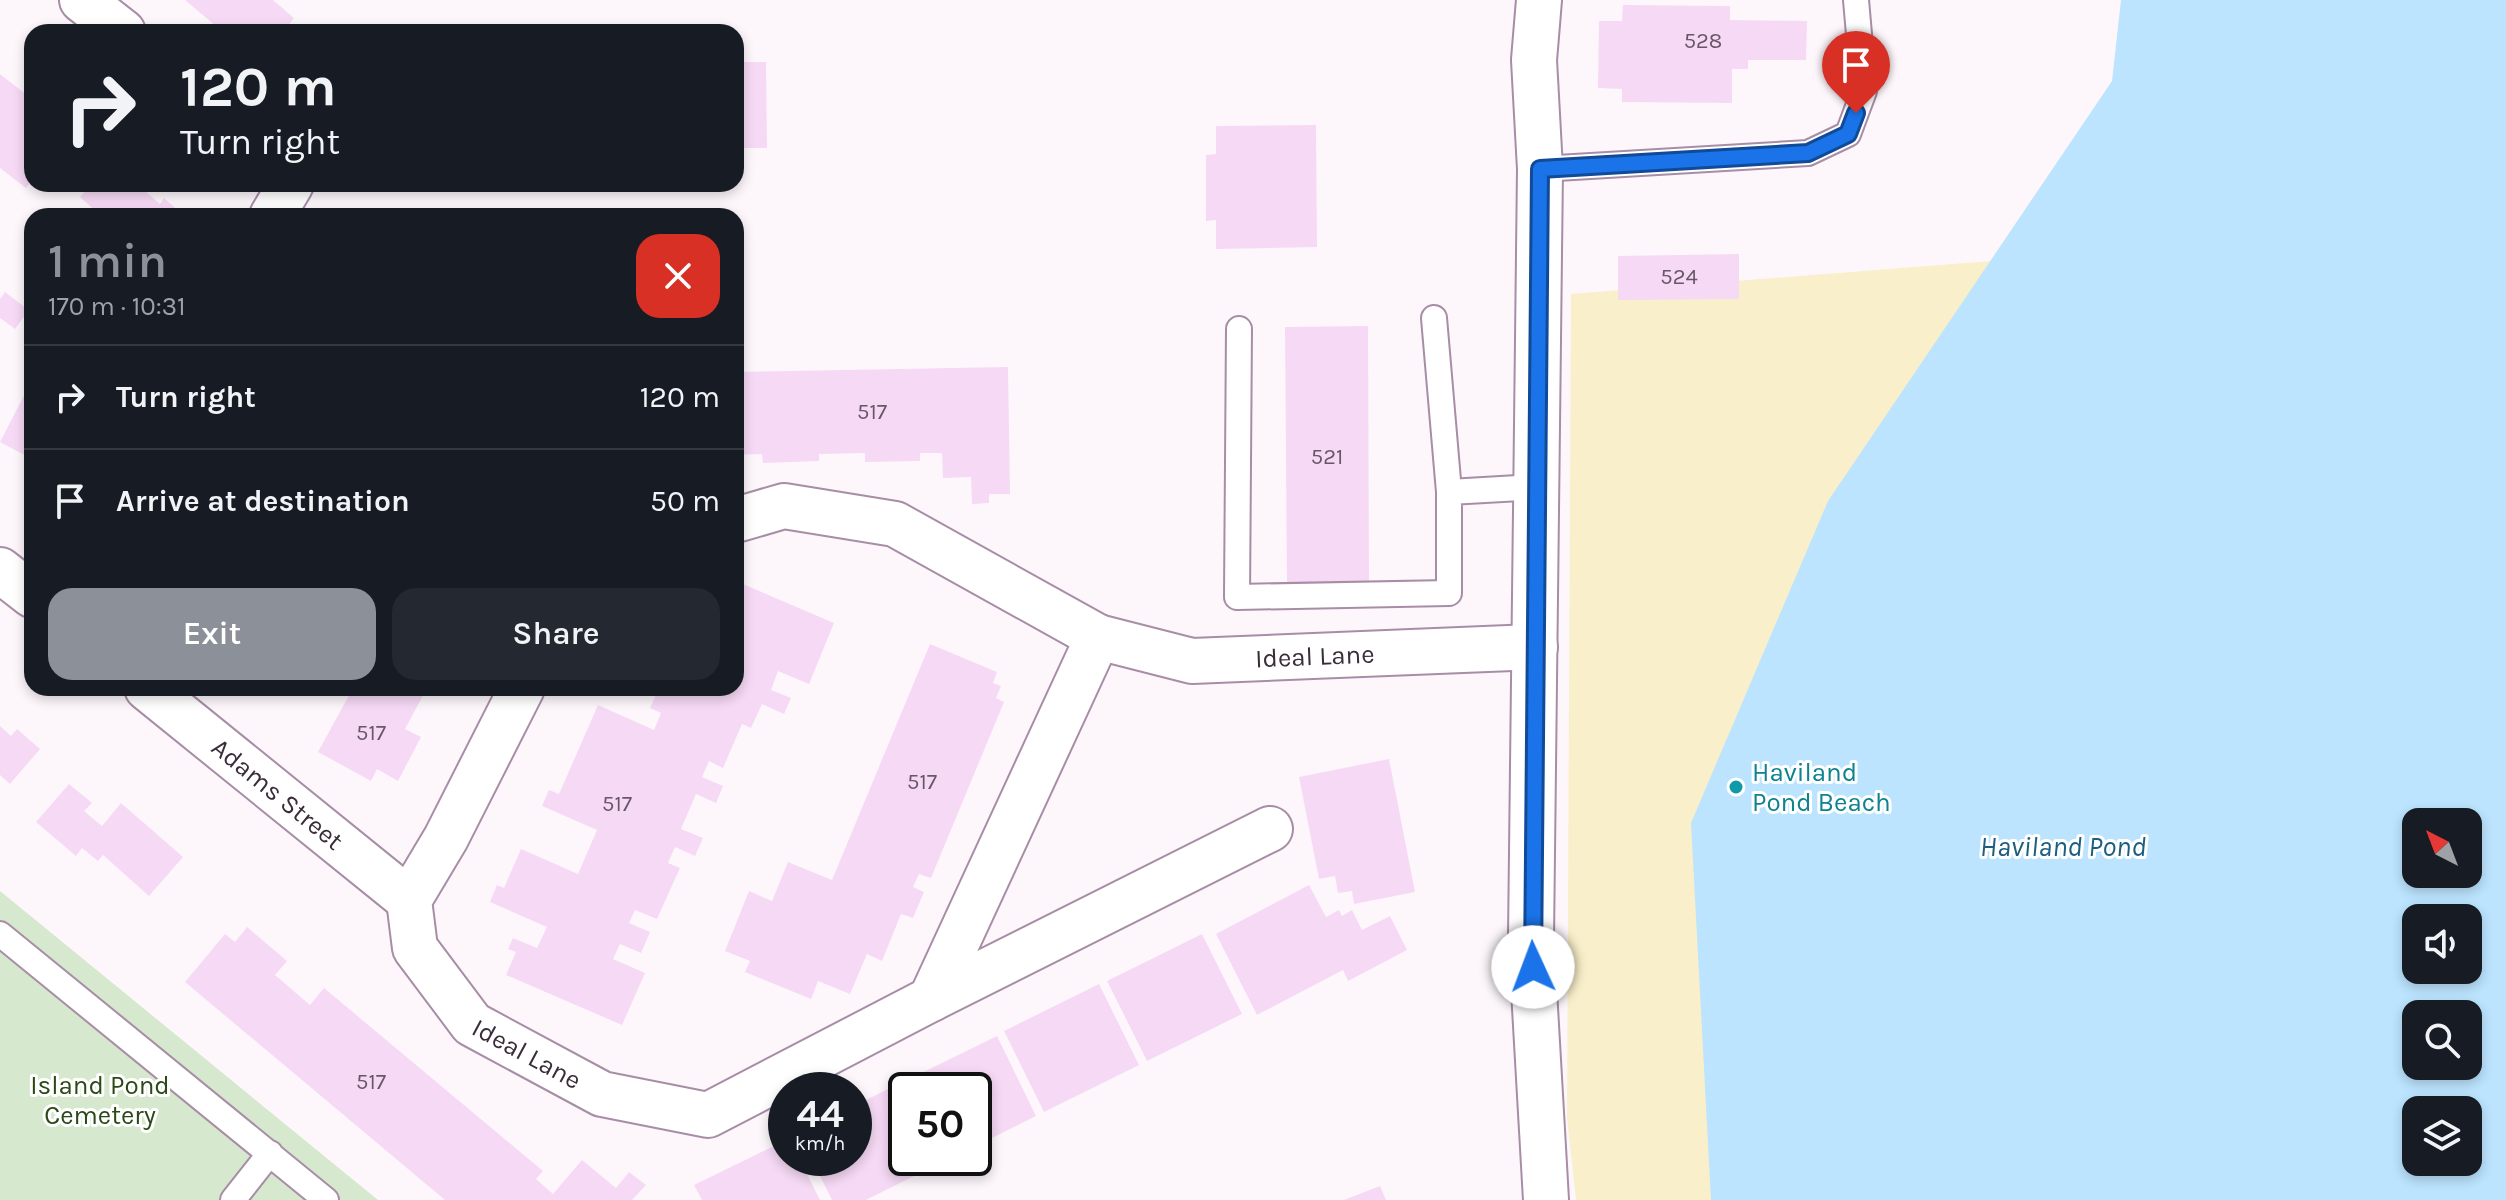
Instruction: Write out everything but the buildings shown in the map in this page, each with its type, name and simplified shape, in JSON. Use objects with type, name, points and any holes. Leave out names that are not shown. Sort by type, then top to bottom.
[{"type":"street","points":[[82,0],[113,24]]},
{"type":"street","points":[[1539,0],[1534,60],[1540,169],[1531,938],[1546,1200]]},
{"type":"street","name":"Ideal Lane","points":[[744,518],[784,506],[895,524],[1098,637],[1192,661],[1535,647]]},
{"type":"street","points":[[0,570],[24,589]]},
{"type":"street","points":[[931,999],[1098,637]]},
{"type":"street","name":"Adams Street","points":[[157,696],[409,900]]},
{"type":"street","points":[[409,900],[446,838],[518,696]]},
{"type":"street","name":"Ideal Lane","points":[[409,900],[415,948],[472,1024],[602,1094],[708,1115],[1270,829]]},
{"type":"lane","points":[[1540,169],[1808,153],[1848,134],[1864,91],[1856,0]]},
{"type":"lane","points":[[1239,329],[1237,597],[1449,593],[1449,492],[1434,318]]},
{"type":"lane","points":[[1449,492],[1537,487]]},
{"type":"lane","points":[[0,934],[326,1200]]},
{"type":"lane","points":[[233,1200],[270,1153]]},
{"type":"green space","name":"Island Pond Cemetery","points":[[0,891],[378,1200],[0,1200]]},
{"type":"sand","name":"Haviland Pond Beach","points":[[2017,259],[1953,1200],[1576,1200],[1567,1117],[1571,294]]},
{"type":"water","name":"Haviland Pond","points":[[2121,0],[2506,0],[2506,1200],[1711,1200],[1691,823],[1828,501],[2112,81]]},
{"type":"place","name":"Haviland Pond Beach","points":[[1736,787]]},
{"type":"route","points":[[1533,967],[1540,169],[1808,153],[1848,134],[1856,113]]}]
